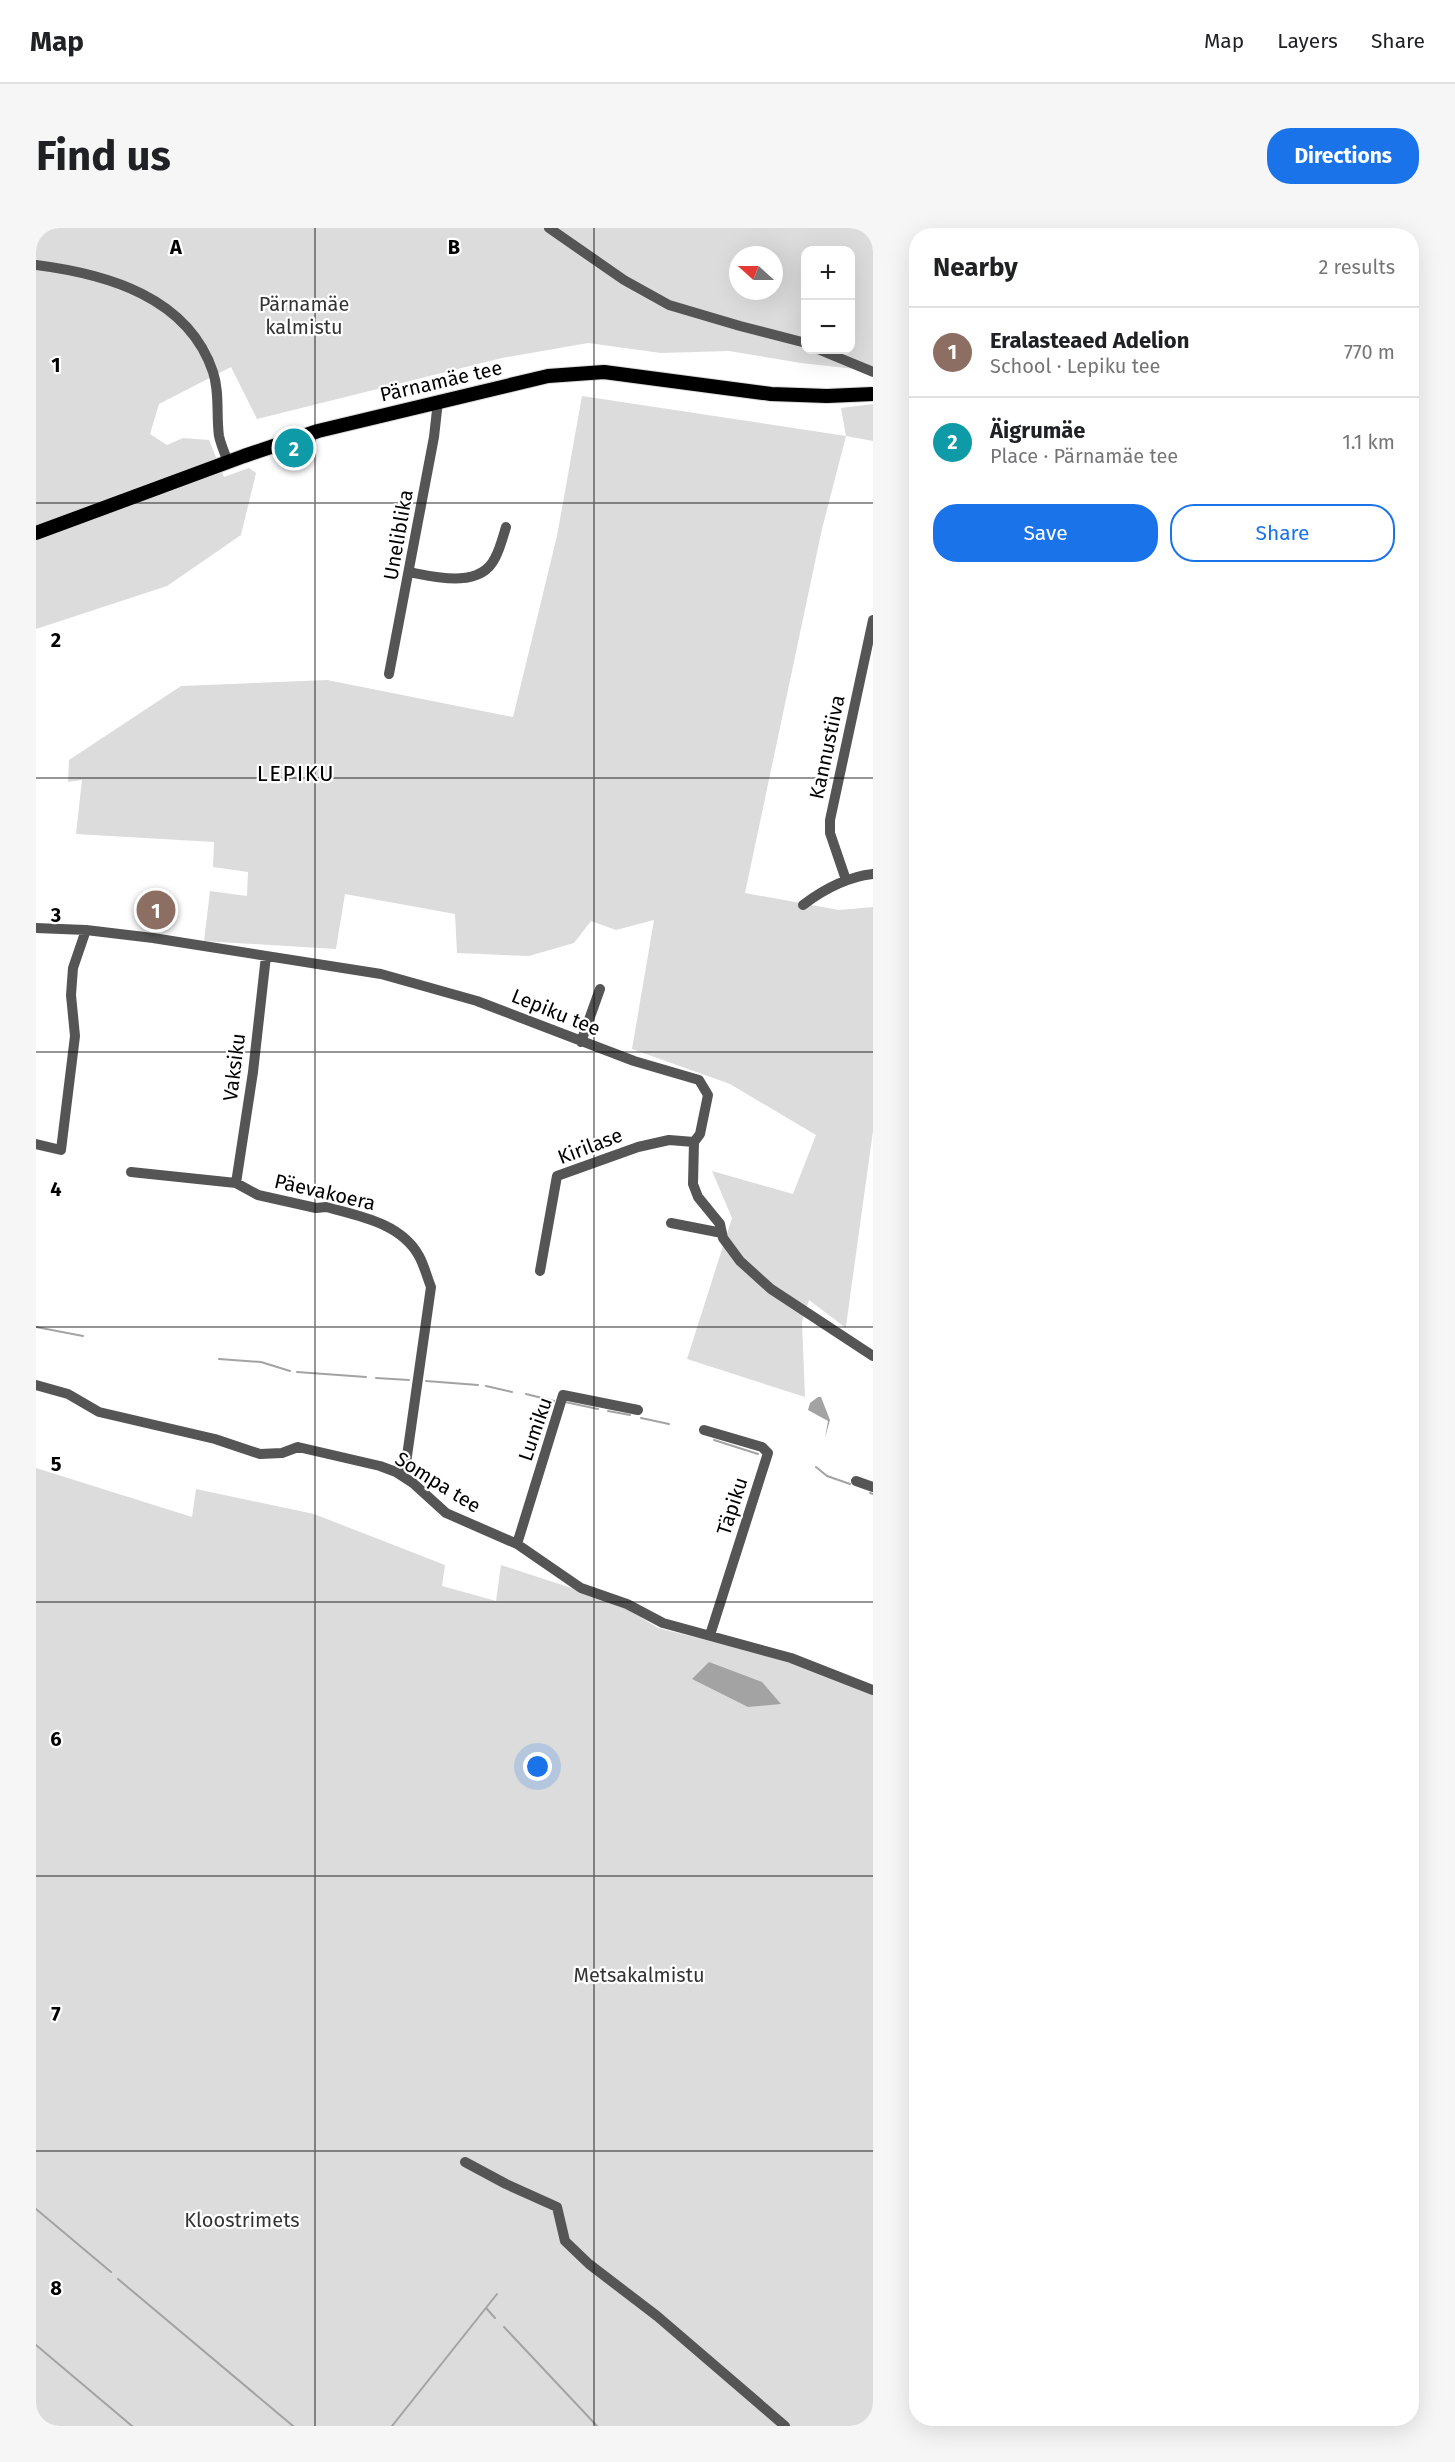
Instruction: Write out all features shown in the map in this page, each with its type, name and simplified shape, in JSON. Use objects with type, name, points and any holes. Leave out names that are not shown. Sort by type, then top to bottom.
[{"type":"main road","name":"Pärnamäe tee","points":[[36,533],[194,474],[330,428],[548,376],[604,372],[771,394],[827,396],[873,394]]},
{"type":"street","points":[[549,228],[624,280],[669,304],[801,342]]},
{"type":"street","points":[[36,265],[73,270],[130,288],[148,296],[186,323],[194,333],[213,373],[218,397],[219,437],[228,462]]},
{"type":"street","points":[[829,354],[872,372]]},
{"type":"street","name":"Uneliblika","points":[[390,674],[434,437],[438,401]]},
{"type":"street","points":[[409,572],[443,579],[472,576],[484,570],[494,560],[506,527]]},
{"type":"street","name":"Kannustiiva","points":[[846,880],[830,833],[830,820],[873,620]]},
{"type":"street","points":[[803,905],[823,890],[846,880],[873,874]]},
{"type":"street","name":"Lepiku tee","points":[[36,928],[86,930],[360,970],[425,986],[497,1008],[634,1061],[699,1080],[708,1095],[700,1134],[693,1142],[693,1184],[698,1197],[720,1224],[722,1233],[740,1262],[751,1273],[771,1289],[873,1356]]},
{"type":"street","points":[[36,1144],[61,1150],[75,1036],[70,995],[73,968],[86,930]]},
{"type":"street","name":"Vaksiku","points":[[236,1183],[253,1072],[266,956]]},
{"type":"street","points":[[581,1042],[600,989]]},
{"type":"street","name":"Kirilase","points":[[540,1271],[557,1176],[638,1148],[669,1140],[693,1142]]},
{"type":"street","name":"Päevakoera","points":[[131,1172],[236,1183],[258,1195],[316,1208],[326,1207],[387,1225],[410,1242],[420,1257],[431,1287],[404,1477]]},
{"type":"street","points":[[671,1223],[722,1233]]},
{"type":"street","name":"Sompa tee","points":[[36,1385],[68,1394],[99,1412],[215,1439],[260,1454],[282,1453],[298,1447],[380,1466],[404,1477],[446,1513],[517,1544],[581,1588],[627,1604],[663,1623],[791,1658],[873,1690]]},
{"type":"street","name":"Lumiku","points":[[517,1544],[563,1395],[638,1410]]},
{"type":"street","name":"Täpiku","points":[[704,1430],[762,1447],[768,1453],[710,1635]]},
{"type":"street","points":[[856,1481],[873,1487]]},
{"type":"street","points":[[465,2162],[557,2207],[565,2241],[589,2264],[657,2316],[785,2426]]},
{"type":"green space","name":"Pärnamäe kalmistu","points":[[36,228],[873,228],[873,371],[801,363],[729,351],[661,353],[588,343],[502,358],[257,419],[231,367],[159,404],[150,434],[167,445],[183,438],[209,440],[224,477],[249,468],[256,473],[241,535],[167,586],[36,629]]},
{"type":"green space","points":[[582,396],[846,436],[822,529],[745,893],[839,910],[873,907],[873,1131],[846,1328],[809,1300],[802,1322],[805,1397],[687,1359],[732,1218],[712,1171],[793,1194],[816,1135],[730,1084],[632,1049],[654,920],[616,930],[591,921],[574,943],[529,956],[457,953],[455,914],[345,894],[336,949],[204,941],[210,891],[247,896],[248,872],[213,867],[214,842],[76,834],[82,780],[68,782],[69,760],[181,686],[327,680],[513,717],[557,536]]},
{"type":"green space","points":[[873,404],[873,441],[846,436],[841,408]]},
{"type":"green space","points":[[36,1468],[192,1517],[196,1489],[314,1514],[445,1565],[442,1586],[496,1601],[501,1565],[617,1603],[658,1628],[770,1656],[829,1676],[873,1695],[873,2426],[36,2426]]},
{"type":"shaded area","points":[[821,1397],[830,1420],[825,1438],[828,1421],[808,1410],[810,1403]]},
{"type":"shaded area","points":[[709,1662],[762,1682],[781,1704],[748,1707],[692,1679]]},
{"type":"waterway","points":[[36,1327],[83,1336]]},
{"type":"waterway","points":[[219,1359],[261,1362],[290,1371]]},
{"type":"waterway","points":[[297,1372],[366,1377]]},
{"type":"waterway","points":[[376,1378],[409,1380]]},
{"type":"waterway","points":[[426,1381],[478,1385]]},
{"type":"waterway","points":[[486,1386],[512,1392]]},
{"type":"waterway","points":[[526,1394],[554,1401]]},
{"type":"waterway","points":[[565,1402],[598,1409]]},
{"type":"waterway","points":[[608,1411],[630,1415]]},
{"type":"waterway","points":[[641,1418],[669,1424]]},
{"type":"waterway","points":[[714,1440],[758,1454]]},
{"type":"waterway","points":[[816,1467],[827,1476],[850,1484]]},
{"type":"waterway","points":[[36,2209],[111,2272]]},
{"type":"waterway","points":[[118,2279],[293,2426]]},
{"type":"waterway","points":[[392,2426],[497,2294]]},
{"type":"waterway","points":[[486,2308],[495,2318]]},
{"type":"waterway","points":[[504,2327],[597,2426]]},
{"type":"waterway","points":[[36,2345],[132,2426]]},
{"type":"place","name":"Äigrumäe","points":[[294,448]]},
{"type":"place","name":"Eralasteaed Adelion","points":[[156,910]]},
{"type":"district","name":"LEPIKU","points":[[296,773]]},
{"type":"park label","name":"Metsakalmistu","points":[[639,1975]]},
{"type":"park label","name":"Kloostrimets","points":[[242,2220]]}]
